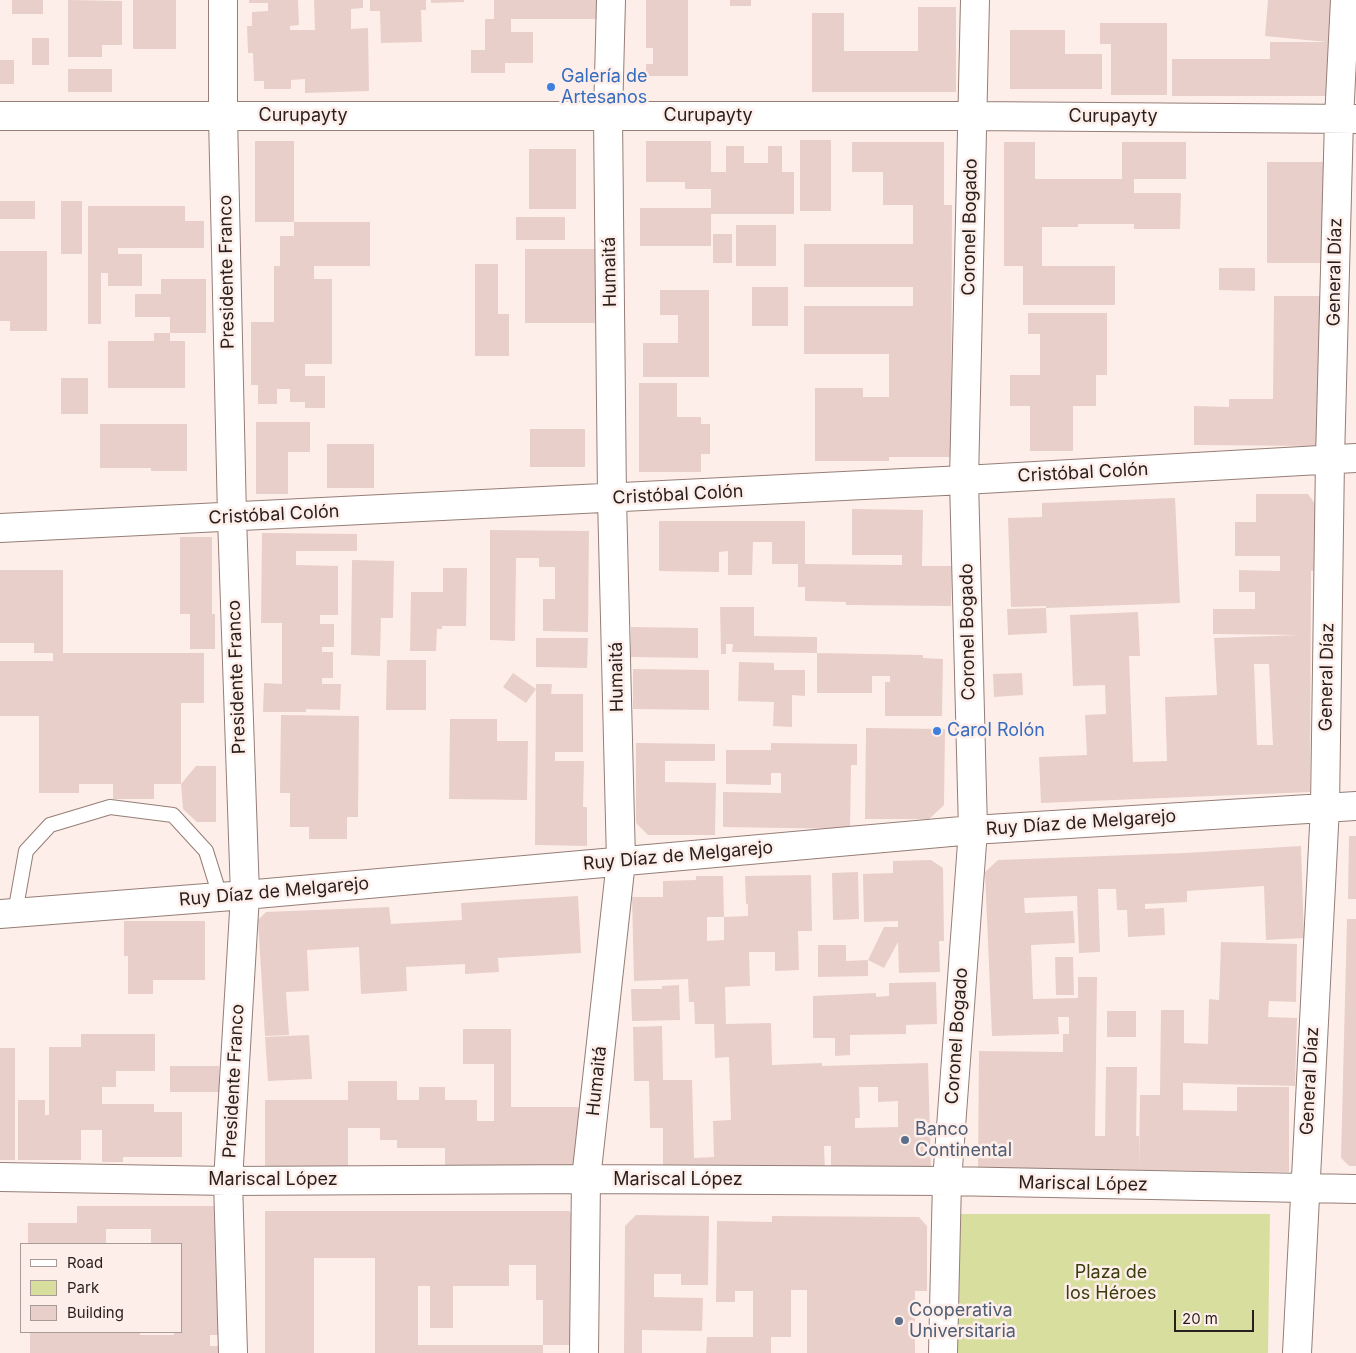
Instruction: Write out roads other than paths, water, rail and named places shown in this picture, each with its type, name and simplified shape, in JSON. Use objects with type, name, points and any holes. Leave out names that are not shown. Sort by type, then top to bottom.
[{"type":"street","name":"Presidente Franco","points":[[223,0],[223,116],[232,517],[232,896],[228,1181],[232,1353]]},
{"type":"street","name":"Humaitá","points":[[584,1353],[586,1179],[621,861],[612,498],[608,116],[611,0]]},
{"type":"street","name":"Coronel Bogado","points":[[943,1353],[947,1181],[973,830],[964,480],[975,0]]},
{"type":"street","name":"General Díaz","points":[[1296,1353],[1343,458],[1347,119],[1345,0]]},
{"type":"street","name":"Curupayty","points":[[0,116],[973,116],[1347,119]]},
{"type":"street","name":"Cristóbal Colón","points":[[0,528],[964,480],[1343,458]]},
{"type":"street","name":"Ruy Díaz de Melgarejo","points":[[7,913],[232,896],[973,830],[1356,806]]},
{"type":"street","name":"Mariscal López","points":[[0,1177],[228,1181],[586,1179],[947,1181],[1356,1189]]},
{"type":"lane","points":[[7,913],[26,852],[50,825],[110,806],[173,815],[206,851],[232,896]]},
{"type":"place","name":"Galería de Artesanos","points":[[551,87]]},
{"type":"place","name":"Carol Rolón","points":[[937,731]]},
{"type":"place","name":"Banco Continental","points":[[905,1140]]},
{"type":"place","name":"Cooperativa Universitaria","points":[[899,1321]]},
{"type":"park label","name":"Plaza de los Héroes","points":[[1111,1283]]}]
